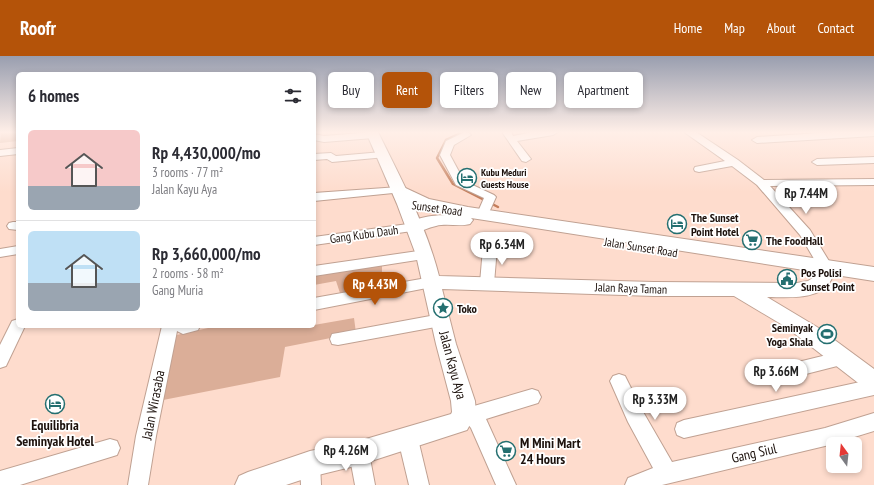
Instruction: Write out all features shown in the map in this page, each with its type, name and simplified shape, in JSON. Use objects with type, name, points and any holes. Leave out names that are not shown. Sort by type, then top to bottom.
[{"type":"highway","name":"Jalan Sunset Road","points":[[408,212],[480,210],[628,242],[825,271],[874,274]]},
{"type":"highway","name":"Jalan Sunset Road","points":[[825,271],[874,284]]},
{"type":"main road","name":"Jalan Kayu Aya","points":[[249,485],[310,474],[359,453],[455,424],[469,413],[463,401],[425,255],[408,212],[381,152]]},
{"type":"main road","name":"Jalan Raya Taman","points":[[432,282],[734,290],[797,290],[819,284],[825,271]]},
{"type":"main road","points":[[734,290],[769,305],[874,382]]},
{"type":"street","points":[[446,152],[445,155],[460,183],[488,195],[480,210]]},
{"type":"street","points":[[521,152],[526,159]]},
{"type":"street","points":[[719,152],[761,183],[808,237],[825,271]]},
{"type":"street","points":[[316,158],[331,156],[332,159],[382,155]]},
{"type":"street","points":[[817,162],[874,160]]},
{"type":"street","points":[[699,169],[734,162]]},
{"type":"street","points":[[761,183],[874,182]]},
{"type":"street","points":[[316,196],[408,212]]},
{"type":"street","name":"Gang Kubu Dauh","points":[[316,240],[408,212]]},
{"type":"street","points":[[487,283],[490,248]]},
{"type":"street","points":[[0,253],[16,250]]},
{"type":"street","points":[[316,271],[425,255]]},
{"type":"street","points":[[316,304],[432,282]]},
{"type":"street","points":[[338,339],[441,320]]},
{"type":"street","points":[[0,362],[17,328]]},
{"type":"street","name":"Jalan Wirasaba","points":[[138,485],[146,436],[182,328]]},
{"type":"street","points":[[798,369],[843,358]]},
{"type":"street","points":[[619,381],[635,416],[668,473]]},
{"type":"street","points":[[684,429],[874,387]]},
{"type":"street","points":[[506,485],[478,422],[469,413],[532,396]]},
{"type":"street","name":"Gang Siul","points":[[635,485],[668,473],[825,437],[874,422]]},
{"type":"street","points":[[408,438],[419,485]]},
{"type":"street","points":[[0,481],[110,448]]},
{"type":"street","points":[[359,453],[365,485]]},
{"type":"shaded area","points":[[382,260],[382,291],[342,299],[336,281],[316,285],[316,270]]},
{"type":"shaded area","points":[[354,318],[356,333],[285,347],[280,377],[158,401],[172,336],[208,328],[316,328],[316,325]]},
{"type":"waterway","points":[[440,152],[437,158],[453,184],[498,207]]},
{"type":"place","name":"Kubu Meduri Guests House","points":[[467,178]]},
{"type":"place","name":"The Sunset Point Hotel","points":[[677,224]]},
{"type":"place","name":"The FoodHall","points":[[752,240]]},
{"type":"place","name":"Pos Polisi Sunset Point","points":[[787,279]]},
{"type":"place","name":"Toko","points":[[443,308]]},
{"type":"place","name":"Seminyak Yoga Shala","points":[[827,334]]},
{"type":"place","name":"Equilibria Seminyak Hotel","points":[[55,404]]},
{"type":"place","name":"M Mini Mart 24 Hours","points":[[506,451]]}]
